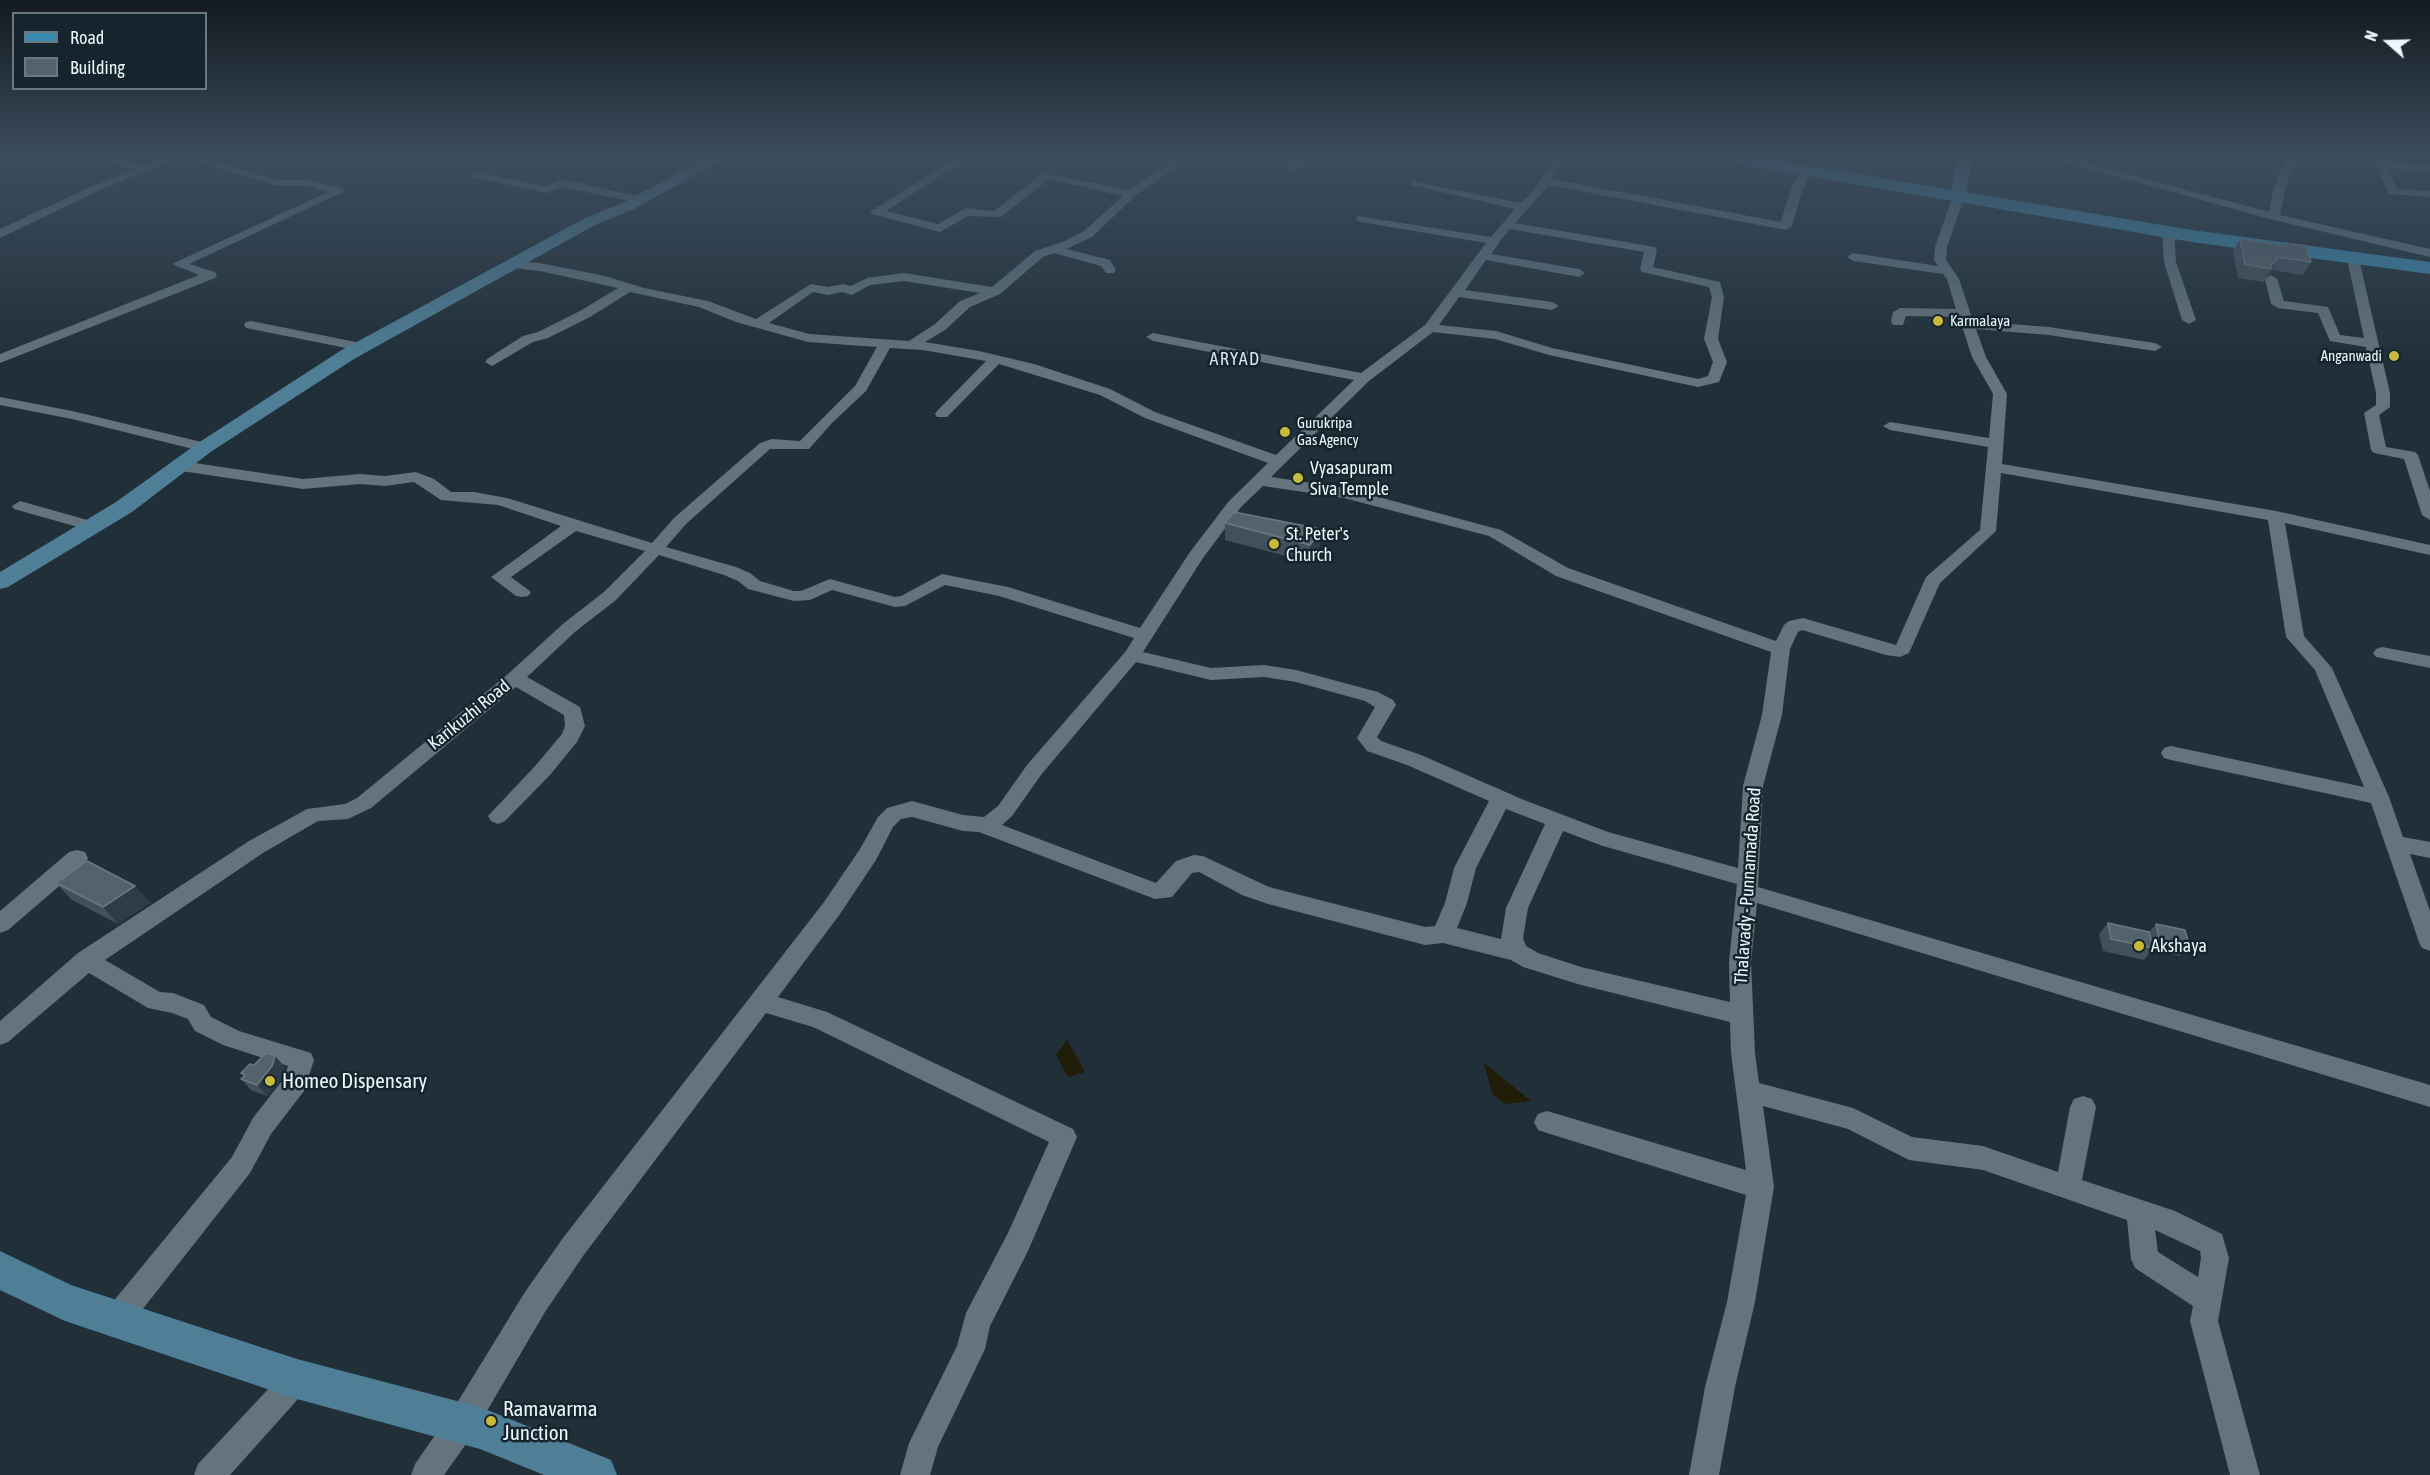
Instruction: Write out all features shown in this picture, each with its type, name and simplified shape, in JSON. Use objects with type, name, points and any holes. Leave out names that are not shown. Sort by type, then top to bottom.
[{"type":"main road","points":[[0,582],[124,507],[205,447],[361,347],[579,228]]},
{"type":"main road","points":[[2142,228],[2353,260],[2430,268]]},
{"type":"main road","points":[[0,1270],[65,1302],[297,1379],[463,1422],[496,1433],[596,1475]]},
{"type":"street","points":[[0,360],[210,275],[178,264],[258,228]]},
{"type":"street","points":[[910,346],[940,327],[964,304],[995,291],[1039,254],[1078,241],[1095,228]]},
{"type":"street","points":[[1401,228],[1578,273]]},
{"type":"street","points":[[981,825],[990,823],[1005,811],[1034,770],[1132,655],[1196,556],[1235,504],[1364,378],[1430,328],[1504,228]]},
{"type":"street","points":[[1430,328],[1496,336],[1549,351],[1698,382],[1714,379],[1720,362],[1711,339],[1718,297],[1715,285],[1646,269],[1651,250],[1522,228]]},
{"type":"street","name":"Thalavady - Punnamada Road","points":[[1704,1475],[1720,1387],[1741,1302],[1761,1187],[1743,1053],[1740,962],[1753,786],[1772,715],[1781,649],[1790,629],[1795,625],[1803,624],[1886,649],[1900,651],[1904,649],[1932,581],[1988,531],[2000,394],[1979,357],[1956,285],[1940,260],[1941,248],[1948,228]]},
{"type":"street","points":[[2321,228],[2430,253]]},
{"type":"street","points":[[2168,232],[2170,262],[2189,320]]},
{"type":"street","points":[[1052,250],[1106,263],[1110,270]]},
{"type":"street","points":[[1853,257],[1947,271]]},
{"type":"street","points":[[2353,260],[2383,393],[2383,406],[2371,413],[2379,450],[2410,455],[2430,515]]},
{"type":"street","points":[[514,264],[605,280],[703,304],[758,324],[808,338],[923,346],[996,359],[1095,388],[1150,415],[1278,461]]},
{"type":"street","points":[[758,324],[811,288],[828,291],[843,288],[852,291],[867,282],[904,277],[995,291]]},
{"type":"street","points":[[2271,279],[2278,304],[2323,310],[2335,338],[2373,344]]},
{"type":"street","points":[[492,362],[528,339],[543,335],[585,314],[628,287]]},
{"type":"street","points":[[1458,292],[1552,306]]},
{"type":"street","points":[[1898,322],[1900,312],[1966,319],[2155,347]]},
{"type":"street","points":[[251,325],[361,347]]},
{"type":"street","points":[[1153,337],[1364,378]]},
{"type":"street","name":"Karikuzhi Road","points":[[0,1035],[86,960],[256,847],[315,814],[357,808],[626,582],[680,521],[765,446],[772,444],[804,446],[827,420],[861,388],[878,354],[886,344]]},
{"type":"street","points":[[942,414],[996,359]]},
{"type":"street","points":[[0,401],[72,415],[205,447]]},
{"type":"street","points":[[1890,426],[1996,444]]},
{"type":"street","points":[[181,466],[303,484],[360,479],[385,481],[416,477],[428,482],[447,497],[501,501],[730,571],[744,577],[754,585],[794,596],[804,596],[830,584],[895,602],[904,601],[942,579],[1002,591],[1146,636]]},
{"type":"street","points":[[1994,467],[2276,516],[2430,550]]},
{"type":"street","points":[[1257,480],[1345,493],[1495,533],[1562,572],[1781,649]]},
{"type":"street","points":[[20,506],[92,526]]},
{"type":"street","points":[[2276,516],[2295,637],[2323,668],[2379,797],[2430,942]]},
{"type":"street","points":[[522,592],[500,577],[574,525]]},
{"type":"street","points":[[2382,653],[2430,662]]},
{"type":"street","points":[[1132,655],[1211,674],[1264,671],[1371,696],[1386,705],[1367,738],[1374,746],[1424,764],[1501,798],[1603,838],[1747,886],[2430,1096]]},
{"type":"street","points":[[498,816],[543,770],[570,737],[575,726],[573,712],[514,678]]},
{"type":"street","points":[[2171,753],[2379,797]]},
{"type":"street","points":[[1443,934],[1456,903],[1465,868],[1501,798]]},
{"type":"street","points":[[426,1475],[463,1422],[535,1302],[573,1247],[656,1140],[759,1000],[832,908],[868,854],[885,822],[894,813],[912,809],[981,825],[1155,891],[1164,891],[1184,867],[1194,863],[1203,864],[1250,889],[1268,895],[1430,937],[1443,934],[1518,952],[1531,960],[1581,976],[1741,1015]]},
{"type":"street","points":[[1518,952],[1512,938],[1517,908],[1557,820]]},
{"type":"street","points":[[2395,843],[2430,850]]},
{"type":"street","points":[[0,924],[77,858]]},
{"type":"street","points":[[86,960],[156,1001],[173,1002],[196,1012],[203,1024],[231,1038],[302,1060],[295,1083],[262,1126],[241,1165],[117,1318]]},
{"type":"street","points":[[759,1000],[819,1019],[1064,1137],[1018,1242],[976,1323],[971,1348],[924,1443],[915,1475]]},
{"type":"street","points":[[1749,1091],[1853,1119],[1909,1148],[1983,1158],[2175,1224],[2212,1243],[2215,1258],[2204,1321],[2245,1475]]},
{"type":"street","points":[[2068,1186],[2083,1107]]},
{"type":"street","points":[[1547,1122],[1761,1187]]},
{"type":"street","points":[[2139,1212],[2145,1259],[2208,1300]]},
{"type":"street","points":[[208,1475],[297,1379]]},
{"type":"shaded area","points":[[1067,1040],[1085,1072],[1068,1077],[1056,1055]]},
{"type":"shaded area","points":[[1484,1063],[1531,1101],[1505,1104],[1492,1093]]},
{"type":"building","points":[[2240,239],[2287,246],[2286,243],[2306,246],[2311,262],[2277,257],[2271,269],[2245,264]]},
{"type":"building","points":[[1234,512],[1321,529],[1310,545],[1225,523]]},
{"type":"building","points":[[87,861],[135,886],[103,907],[56,883]]},
{"type":"building","points":[[2108,923],[2149,932],[2153,948],[2111,939]]},
{"type":"building","points":[[2156,924],[2185,930],[2189,944],[2159,938]]},
{"type":"building","points":[[266,1053],[275,1056],[272,1066],[257,1085],[241,1079],[245,1075],[241,1073],[250,1064],[254,1065]]},
{"type":"place","name":"Karmalaya","points":[[1938,321]]},
{"type":"place","name":"Anganwadi","points":[[2394,356]]},
{"type":"place","name":"Gurukripa Gas Agency","points":[[1285,432]]},
{"type":"place","name":"Vyasapuram Siva Temple","points":[[1298,478]]},
{"type":"place","name":"St. Peter's Church","points":[[1274,544]]},
{"type":"place","name":"Akshaya","points":[[2139,946]]},
{"type":"place","name":"Homeo Dispensary","points":[[270,1081]]},
{"type":"place","name":"Ramavarma Junction","points":[[491,1421]]},
{"type":"district","name":"ARYAD","points":[[1235,359]]}]
